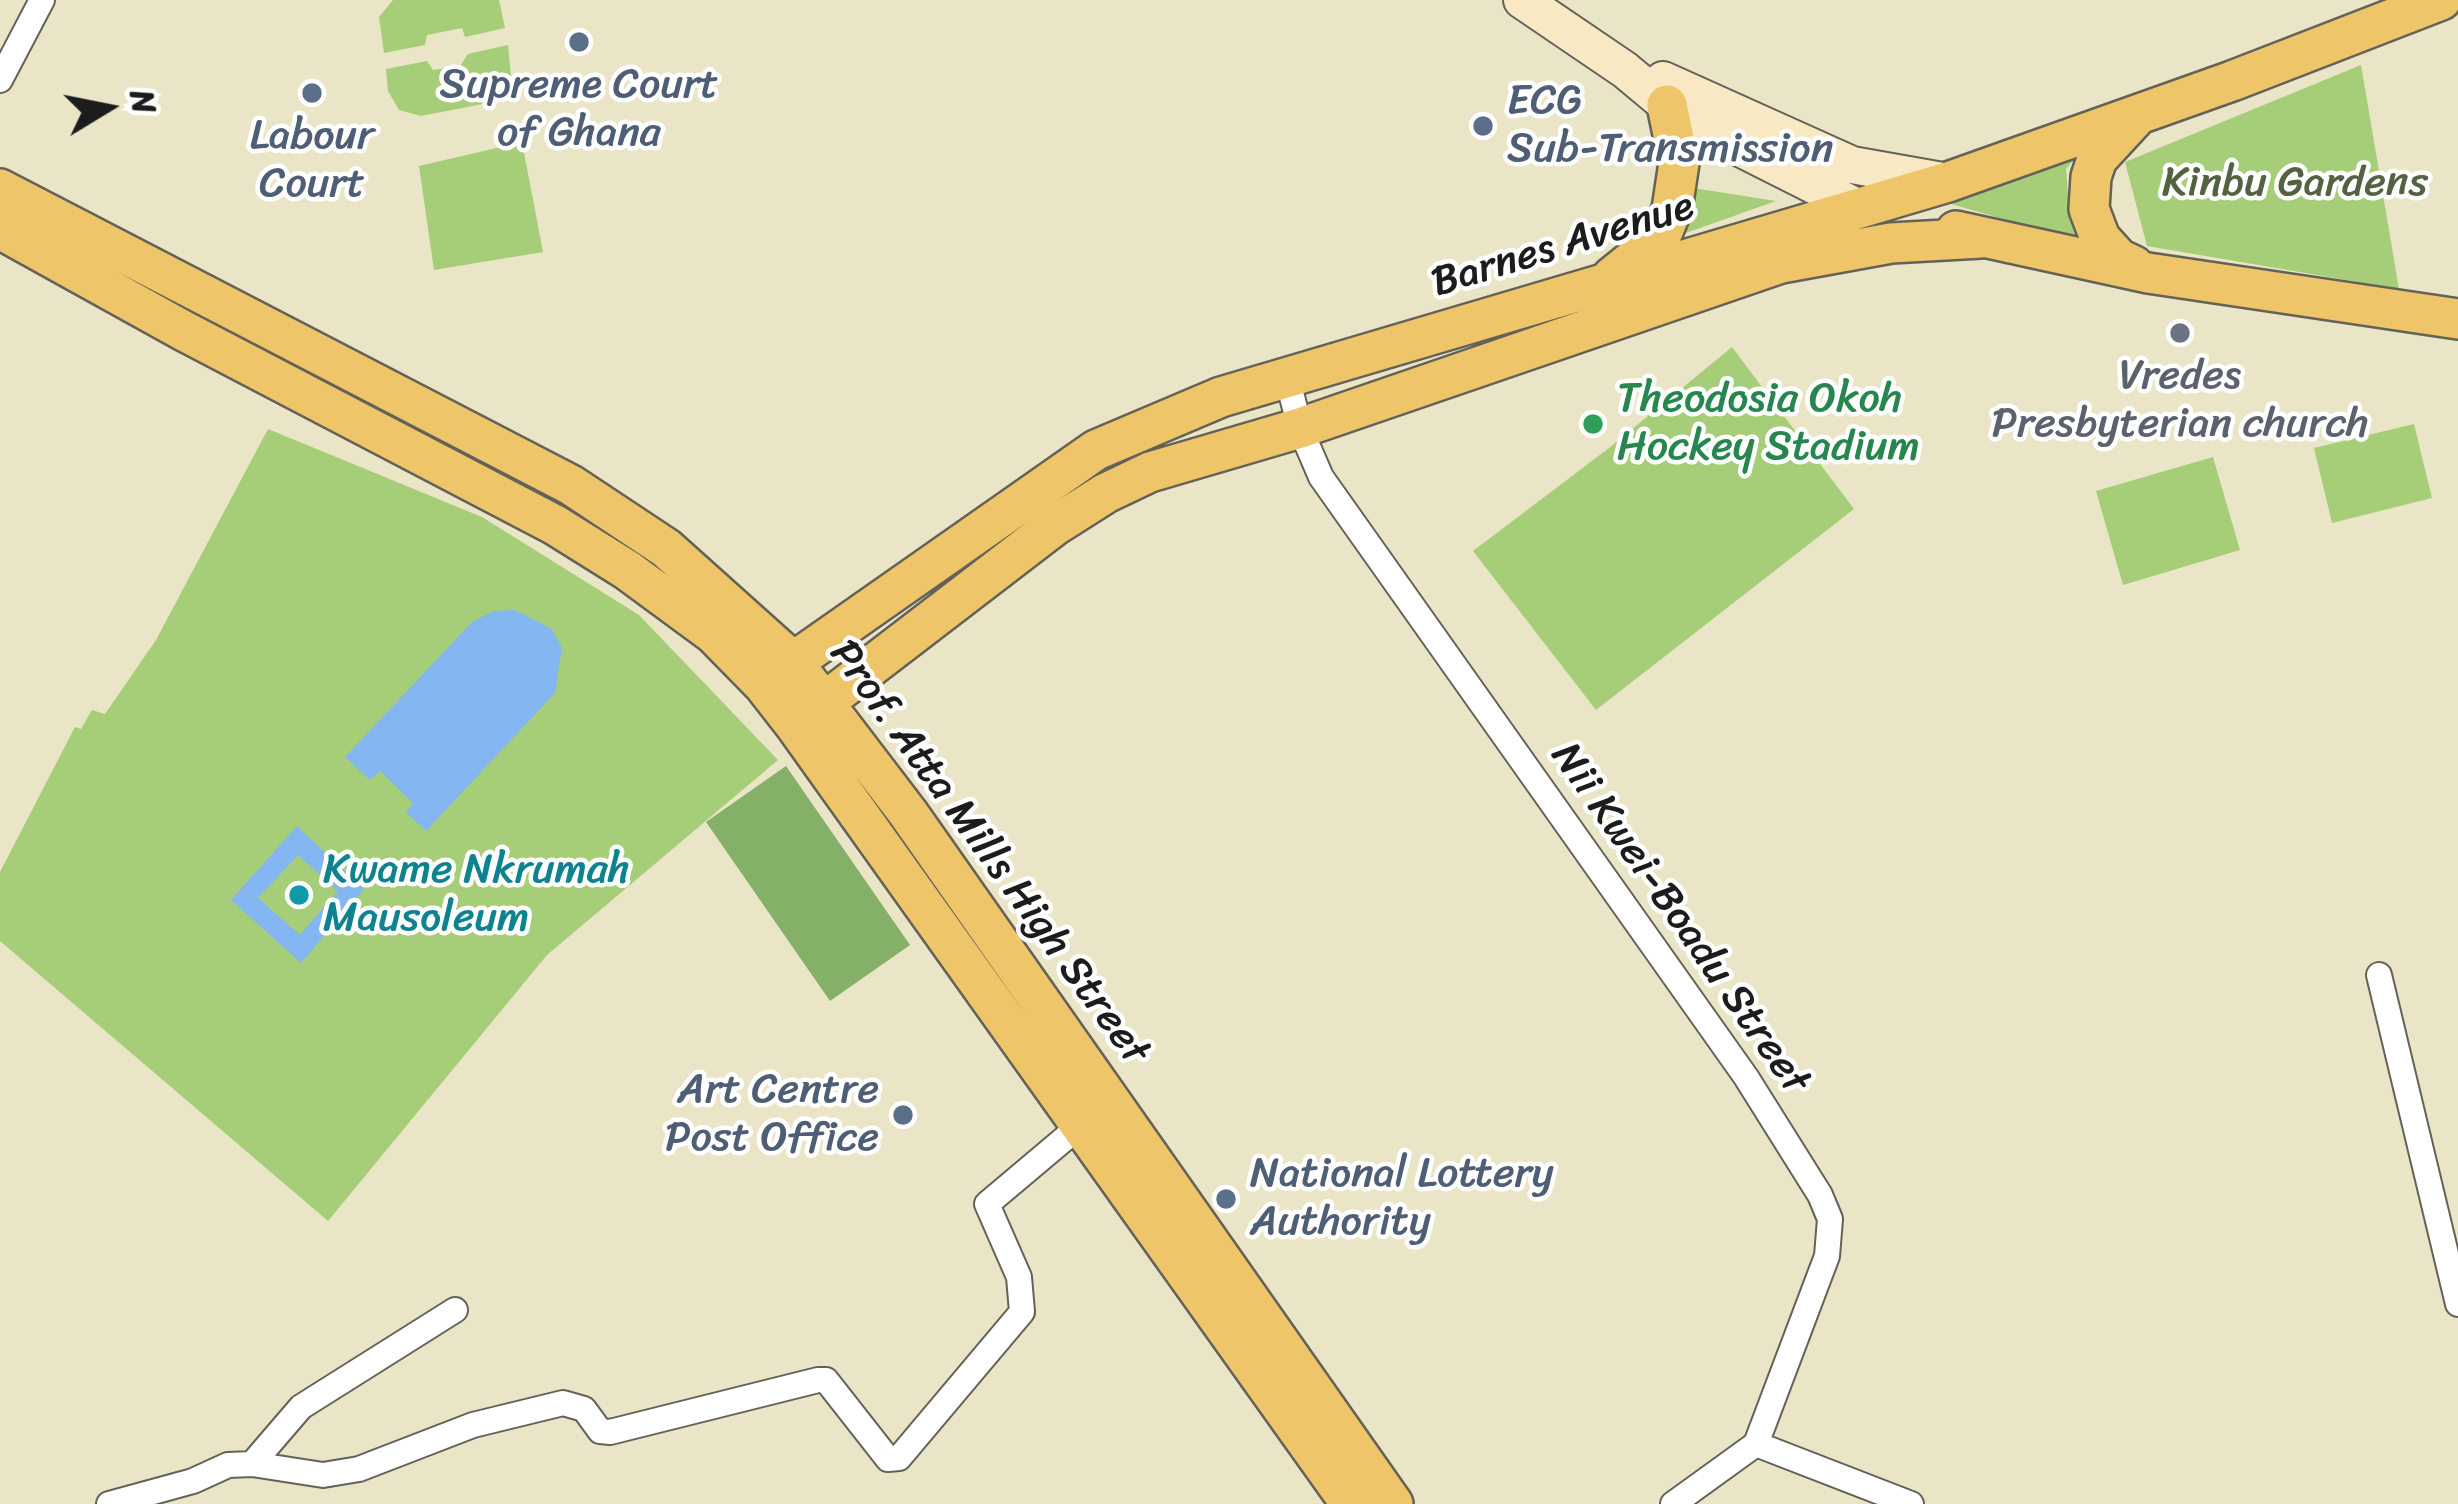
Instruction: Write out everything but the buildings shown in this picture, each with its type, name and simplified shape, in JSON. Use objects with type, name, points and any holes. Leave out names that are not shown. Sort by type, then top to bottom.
[{"type":"main road","points":[[1522,0],[1722,139],[1857,207],[2148,273],[2454,320]]},
{"type":"main road","name":"Barnes Avenue","points":[[778,672],[1096,450],[1221,397],[1948,182],[2232,81],[2441,0]]},
{"type":"main road","points":[[1624,70],[1670,82],[1852,165],[1948,182]]},
{"type":"main road","points":[[1598,288],[1648,248],[1663,230],[1672,208],[1679,163],[1667,105]]},
{"type":"main road","points":[[2142,111],[2097,159],[2090,209],[2100,238],[2119,260],[2148,273]]},
{"type":"main road","name":"Prof. Atta Mills High Street","points":[[0,190],[571,485],[666,548],[810,713],[1393,1504]]},
{"type":"main road","name":"Prof. Atta Mills High Street","points":[[0,229],[556,525],[714,634],[778,672]]},
{"type":"main road","name":"Barnes Avenue","points":[[810,713],[1054,526],[1150,472],[1300,428],[1781,263],[1892,243],[1981,238]]},
{"type":"main road","name":"Prof. Atta Mills High Street","points":[[810,713],[1082,1124],[1351,1504]]},
{"type":"street","points":[[0,80],[42,0]]},
{"type":"street","name":"Nii Kwei-Boadu Street","points":[[1287,377],[1300,428],[1321,477],[1746,1077],[1820,1196],[1830,1219],[1827,1256],[1756,1444]]},
{"type":"street","points":[[2379,975],[2457,1298]]},
{"type":"street","points":[[109,1504],[193,1481],[228,1466],[252,1464],[323,1475],[359,1469],[472,1425],[563,1403],[584,1409],[600,1431],[610,1432],[818,1379],[826,1379],[889,1459],[898,1458],[1022,1312],[1019,1277],[987,1204],[1082,1124]]},
{"type":"street","points":[[252,1464],[301,1407],[455,1310]]},
{"type":"street","points":[[1672,1504],[1756,1444],[1911,1504]]},
{"type":"green space","points":[[393,0],[499,0],[505,28],[465,37],[462,28],[427,35],[425,45],[384,53],[379,17]]},
{"type":"green space","points":[[508,45],[512,87],[498,101],[421,116],[399,110],[388,91],[386,69],[427,61],[433,70],[460,66],[468,54]]},
{"type":"green space","name":"Kinbu Gardens","points":[[2361,65],[2399,289],[2147,246],[2125,162]]},
{"type":"green space","points":[[2090,141],[2066,169],[2070,219],[2078,241],[1924,196]]},
{"type":"green space","points":[[522,142],[543,252],[434,270],[419,166]]},
{"type":"green space","points":[[1693,188],[1776,201],[1672,238]]},
{"type":"green space","name":"Theodosia Okoh Hockey Stadium","points":[[1732,347],[1854,509],[1596,710],[1473,551]]},
{"type":"green space","points":[[2414,424],[2432,498],[2332,523],[2314,448]]},
{"type":"green space","points":[[268,429],[482,517],[639,615],[778,760],[547,955],[328,1221],[0,941],[0,872],[75,727],[81,729],[92,710],[105,714],[156,640]]},
{"type":"green space","points":[[2213,457],[2240,550],[2123,585],[2096,491]]},
{"type":"green space","points":[[786,766],[910,945],[830,1001],[706,822]]},
{"type":"water","points":[[515,610],[552,629],[562,648],[555,693],[426,831],[406,812],[413,803],[380,771],[370,780],[345,757],[472,622],[493,611]]},
{"type":"water","points":[[297,826],[364,889],[301,963],[231,900]],"holes":[[[298,855],[338,891],[300,935],[258,898]]]},
{"type":"place","name":"Supreme Court of Ghana","points":[[579,42]]},
{"type":"place","name":"Labour Court","points":[[312,93]]},
{"type":"place","name":"ECG Sub-Transmission","points":[[1483,126]]},
{"type":"place","name":"Vredes Presbyterian church","points":[[2180,333]]},
{"type":"place","name":"Theodosia Okoh Hockey Stadium","points":[[1593,424]]},
{"type":"place","name":"Kwame Nkrumah Mausoleum","points":[[299,895]]},
{"type":"place","name":"Art Centre Post Office","points":[[903,1115]]},
{"type":"place","name":"National Lottery Authority","points":[[1226,1199]]}]
